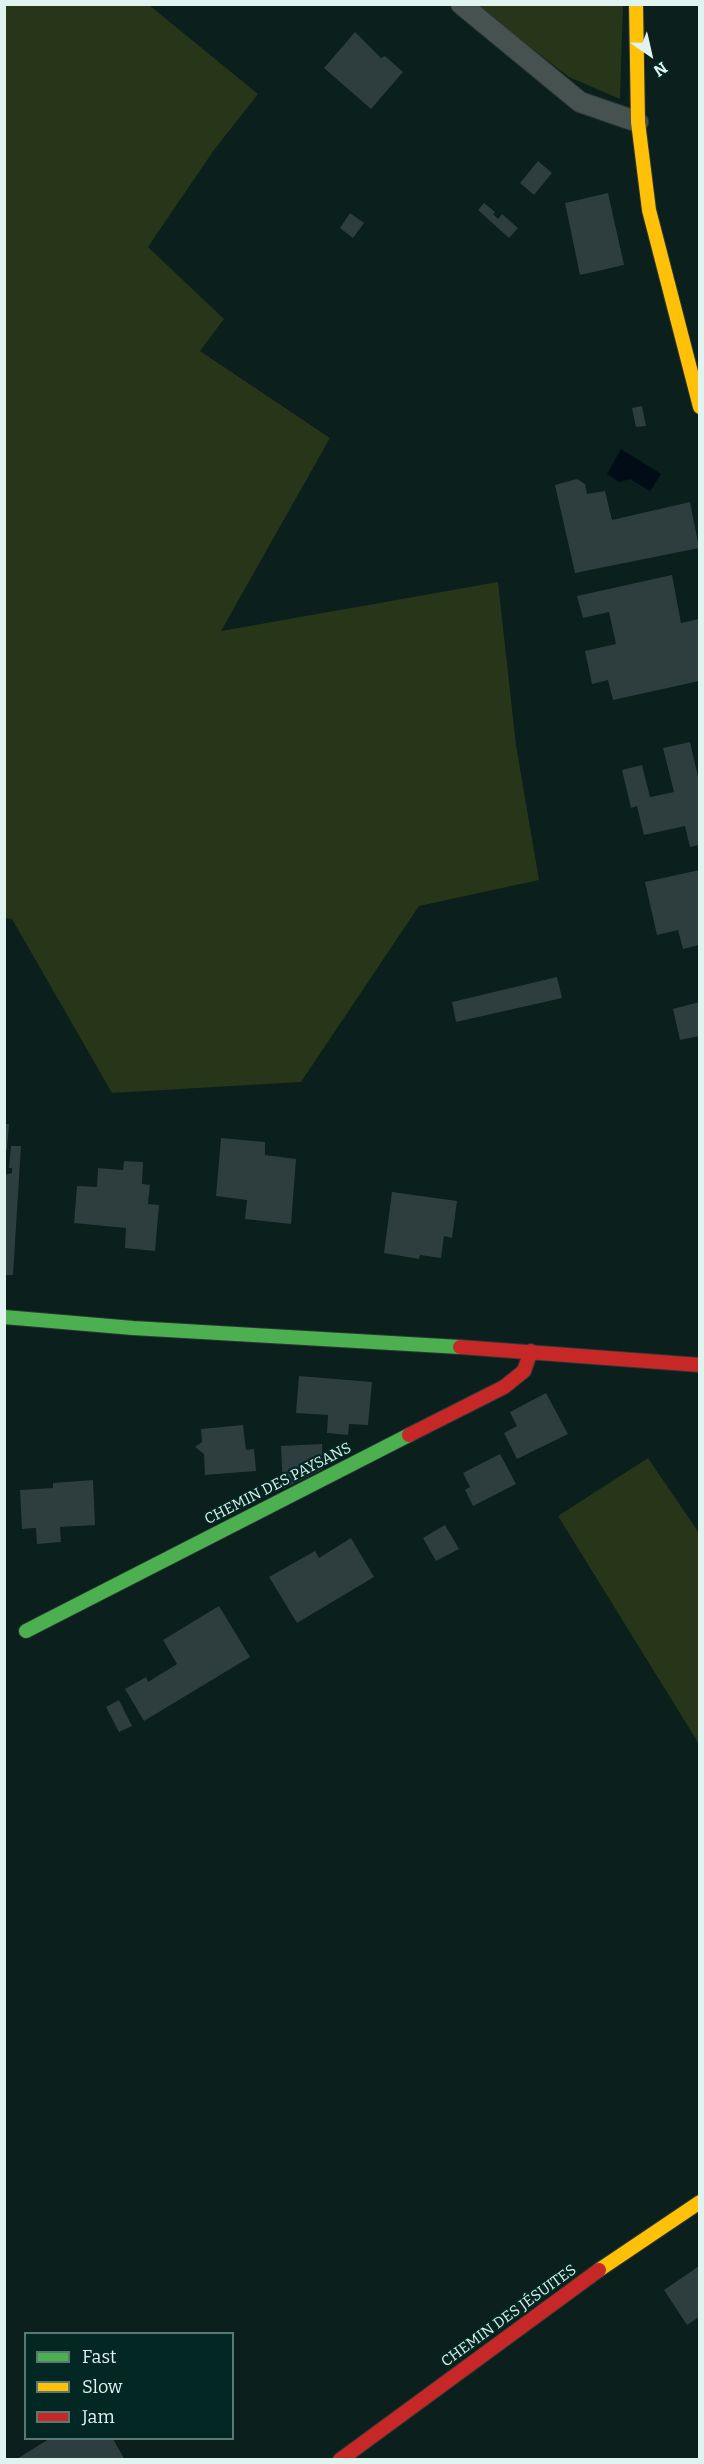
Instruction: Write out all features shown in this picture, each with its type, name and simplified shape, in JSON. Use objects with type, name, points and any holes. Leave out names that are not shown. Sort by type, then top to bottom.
[{"type":"street","points":[[636,4],[638,122],[649,210],[699,407]]},
{"type":"street","points":[[4,1317],[144,1329],[608,1356],[660,1363],[699,1365]]},
{"type":"street","name":"CHEMIN DES PAYSANS","points":[[26,1631],[504,1386],[524,1371],[531,1351]]},
{"type":"street","name":"CHEMIN DES JÉSUITES","points":[[340,2460],[614,2259],[699,2202]]},
{"type":"lane","points":[[461,4],[580,102],[638,122]]},
{"type":"green space","points":[[5,4],[149,5],[258,94],[214,150],[148,247],[224,319],[200,351],[330,438],[221,631],[498,582],[516,745],[539,880],[419,906],[301,1082],[112,1093],[12,919],[5,918]]},
{"type":"green space","points":[[476,5],[623,5],[620,99],[569,77]]},
{"type":"green space","points":[[648,1458],[699,1533],[699,1744],[558,1516]]},
{"type":"shaded area","points":[[621,449],[661,474],[650,491],[630,479],[619,482],[607,474]]},
{"type":"building","points":[[355,32],[381,58],[385,56],[403,72],[371,109],[324,68]]},
{"type":"building","points":[[538,161],[552,173],[534,195],[520,183]]},
{"type":"building","points":[[608,193],[624,265],[580,275],[565,203]]},
{"type":"building","points":[[484,203],[495,212],[493,214],[498,219],[502,214],[518,228],[509,238],[478,210]]},
{"type":"building","points":[[350,213],[364,223],[353,238],[340,228]]},
{"type":"building","points":[[642,406],[646,426],[636,427],[632,408]]},
{"type":"building","points":[[577,479],[585,484],[587,494],[605,491],[612,520],[690,502],[699,548],[575,573],[555,485]]},
{"type":"building","points":[[672,575],[681,623],[699,619],[699,681],[613,700],[608,680],[592,684],[585,651],[616,644],[609,612],[583,618],[577,596]]},
{"type":"building","points":[[690,742],[699,781],[699,845],[690,847],[685,826],[644,835],[637,806],[631,808],[622,770],[642,765],[650,797],[674,792],[663,748]]},
{"type":"building","points":[[699,870],[699,945],[683,949],[678,930],[657,935],[645,882]]},
{"type":"building","points":[[557,977],[562,998],[456,1022],[452,1002]]},
{"type":"building","points":[[699,1002],[699,1036],[680,1040],[673,1009]]},
{"type":"building","points":[[4,1124],[9,1124],[7,1150],[4,1149]]},
{"type":"building","points":[[221,1138],[265,1142],[265,1155],[296,1159],[291,1224],[245,1219],[247,1200],[216,1196]]},
{"type":"building","points":[[11,1146],[21,1146],[13,1275],[4,1275],[4,1175],[12,1173],[12,1168],[9,1168]]},
{"type":"building","points":[[124,1161],[143,1162],[142,1184],[150,1185],[148,1204],[159,1205],[155,1251],[125,1248],[126,1228],[74,1223],[77,1186],[97,1187],[98,1168],[123,1170]]},
{"type":"building","points":[[392,1192],[457,1201],[452,1238],[444,1236],[441,1258],[420,1255],[419,1259],[384,1253]]},
{"type":"building","points":[[299,1376],[372,1382],[368,1425],[349,1424],[348,1435],[327,1433],[328,1415],[296,1413]]},
{"type":"building","points":[[546,1393],[568,1434],[517,1459],[504,1433],[517,1426],[510,1412]]},
{"type":"building","points":[[243,1425],[246,1450],[254,1449],[256,1471],[205,1475],[204,1454],[195,1447],[202,1442],[201,1429]]},
{"type":"building","points":[[322,1444],[323,1469],[283,1489],[281,1446]]},
{"type":"building","points":[[500,1454],[516,1484],[473,1506],[465,1490],[470,1487],[463,1473]]},
{"type":"building","points":[[93,1480],[95,1525],[60,1527],[61,1542],[37,1544],[36,1528],[22,1529],[20,1490],[53,1488],[53,1483]]},
{"type":"building","points":[[445,1525],[459,1549],[436,1561],[423,1538]]},
{"type":"building","points":[[351,1538],[374,1577],[297,1623],[269,1577],[315,1551],[319,1558]]},
{"type":"building","points":[[219,1606],[250,1657],[144,1721],[125,1689],[146,1677],[148,1682],[177,1664],[163,1640]]},
{"type":"building","points":[[119,1700],[132,1726],[119,1732],[106,1707]]},
{"type":"building","points":[[699,2266],[699,2317],[687,2325],[664,2290]]},
{"type":"building","points":[[47,2440],[114,2440],[125,2460],[15,2460]]},
{"type":"traffic: fast","points":[[4,1317],[133,1328],[460,1347]]},
{"type":"traffic: fast","points":[[26,1631],[409,1435]]},
{"type":"traffic: slow","points":[[636,4],[638,122],[649,210],[700,407]]},
{"type":"traffic: slow","points":[[599,2270],[700,2202]]},
{"type":"traffic: jam","points":[[460,1347],[700,1365]]},
{"type":"traffic: jam","points":[[409,1435],[504,1387],[524,1371],[531,1351]]},
{"type":"traffic: jam","points":[[340,2460],[599,2270]]}]
